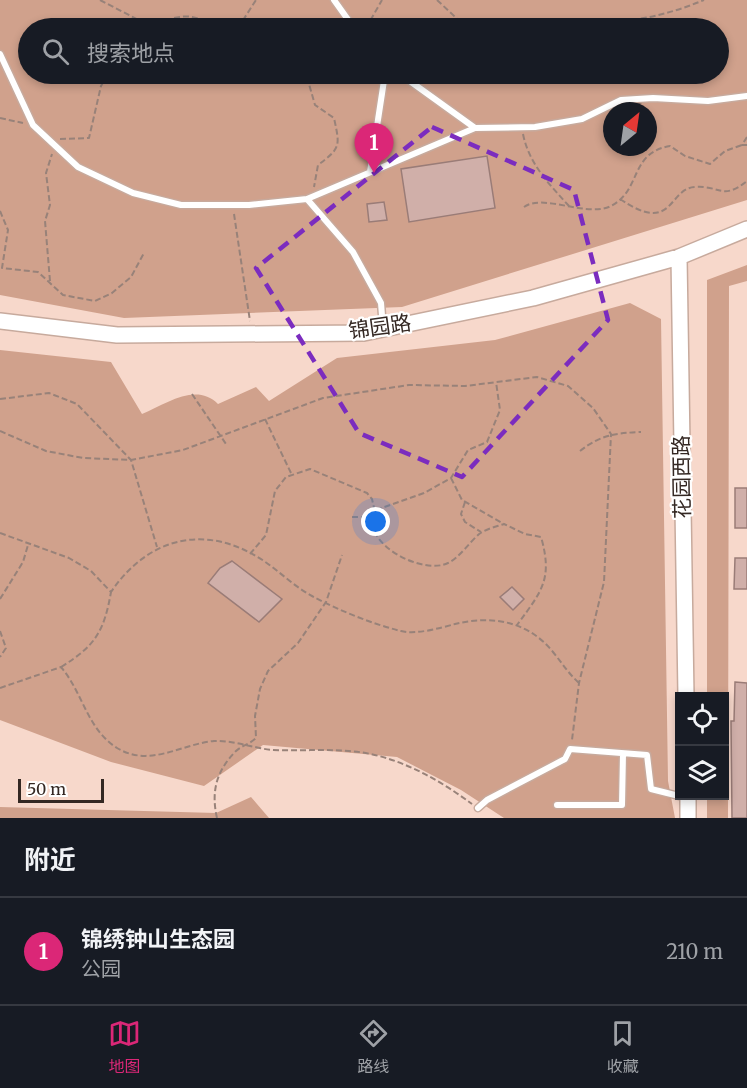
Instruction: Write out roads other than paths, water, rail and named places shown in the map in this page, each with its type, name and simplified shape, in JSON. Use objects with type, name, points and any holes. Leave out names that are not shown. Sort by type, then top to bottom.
[{"type":"street","name":"锦园路","points":[[0,321],[117,335],[364,333],[533,298],[679,257],[747,229]]},
{"type":"street","name":"花园西路","points":[[679,257],[686,692]]},
{"type":"street","points":[[688,800],[688,818]]},
{"type":"lane","points":[[334,0],[347,18]]},
{"type":"lane","points":[[0,54],[31,121],[78,167],[133,193],[181,205],[233,205],[309,198],[475,128],[521,128],[582,119],[621,100],[653,98],[708,101],[747,96]]},
{"type":"lane","points":[[370,172],[383,84]]},
{"type":"lane","points":[[414,84],[475,128]]},
{"type":"lane","points":[[309,198],[353,252],[381,303],[384,329]]},
{"type":"lane","points":[[478,808],[487,800],[565,759],[570,749],[647,755],[651,789],[675,794]]},
{"type":"lane","points":[[558,805],[622,805],[623,754]]},
{"type":"place","name":"锦绣钟山生态园","points":[[374,173]]}]
